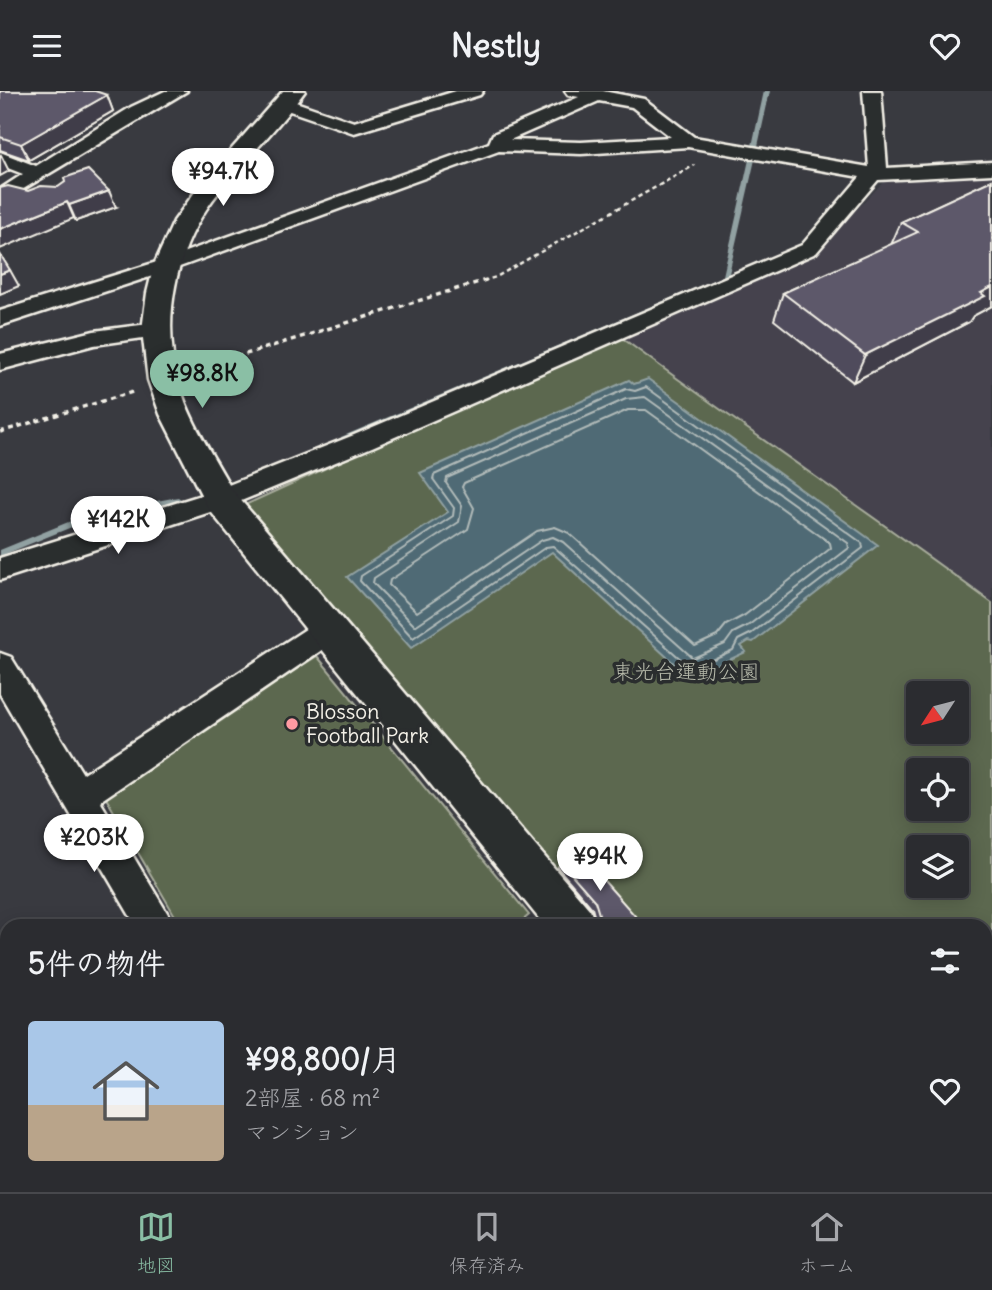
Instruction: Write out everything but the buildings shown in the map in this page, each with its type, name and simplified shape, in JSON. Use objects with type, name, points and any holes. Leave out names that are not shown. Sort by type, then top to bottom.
[{"type":"street","points":[[0,197],[137,111],[178,91]]},
{"type":"street","points":[[474,91],[354,128],[289,97],[223,172],[186,221],[167,265],[160,293],[156,330],[163,380],[175,414],[220,499],[567,919]]},
{"type":"street","points":[[574,91],[638,103],[688,142]]},
{"type":"street","points":[[0,569],[220,499],[389,430],[809,249],[878,168],[872,91]]},
{"type":"street","points":[[497,146],[499,138],[598,95]]},
{"type":"street","points":[[118,104],[137,111]]},
{"type":"street","points":[[0,319],[167,265],[497,146],[581,148],[688,142],[875,174],[949,173],[992,168]]},
{"type":"street","points":[[0,158],[38,174]]},
{"type":"street","points":[[0,362],[94,338],[156,330]]},
{"type":"street","points":[[80,795],[328,630]]},
{"type":"street","points":[[0,666],[153,919]]},
{"type":"path","points":[[0,432],[496,277],[725,147]]},
{"type":"shaded area","points":[[992,174],[992,603],[892,529],[735,422],[618,335],[811,258],[886,179]]},
{"type":"green space","name":"東光台運動公園","points":[[618,335],[992,603],[992,919],[587,919],[242,513],[247,504]]},
{"type":"green space","name":"Blosson Football Park","points":[[317,656],[529,915],[524,919],[177,919],[103,793]]},
{"type":"water","points":[[648,379],[878,545],[753,642],[749,641],[741,646],[746,652],[690,678],[552,552],[411,648],[347,577],[448,512],[420,473],[629,380],[634,384]]},
{"type":"waterway","points":[[755,146],[767,91]]},
{"type":"waterway","points":[[344,439],[726,277],[753,155]]},
{"type":"waterway","points":[[0,553],[88,517],[178,500]]},
{"type":"place","name":"Blosson Football Park","points":[[292,724]]}]
